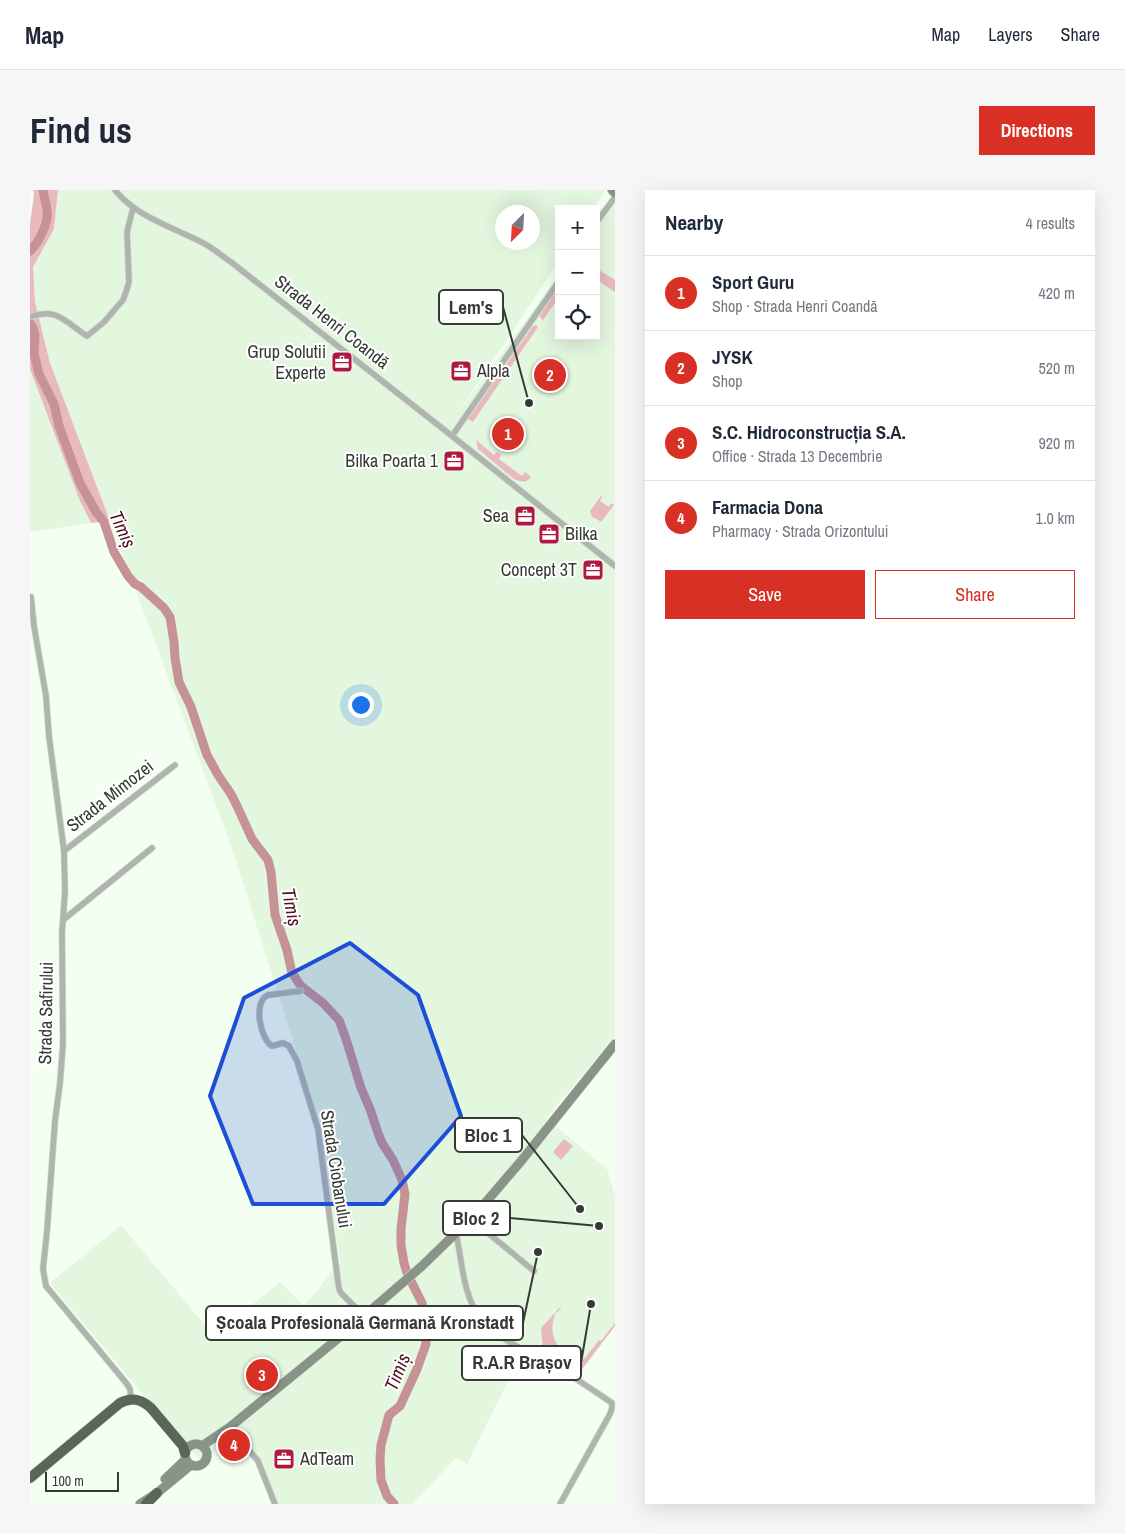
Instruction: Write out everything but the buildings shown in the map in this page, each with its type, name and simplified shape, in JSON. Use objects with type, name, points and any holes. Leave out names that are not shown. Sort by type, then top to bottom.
[{"type":"highway","points":[[30,1478],[120,1403],[131,1399],[145,1403],[183,1446],[194,1453]]},
{"type":"highway","points":[[144,1502],[157,1492]]},
{"type":"main road","points":[[612,190],[615,195]]},
{"type":"main road","points":[[144,1502],[154,1489],[194,1453],[250,1411],[364,1316],[456,1234],[528,1153],[615,1044]]},
{"type":"main road","points":[[157,1492],[194,1453]]},
{"type":"street","name":"Strada Henri Coandă","points":[[115,190],[133,208],[207,245],[298,314],[615,566]]},
{"type":"street","points":[[600,217],[615,195]]},
{"type":"street","points":[[30,317],[54,314],[87,336],[97,328],[123,300],[126,292],[129,282],[127,232],[133,208]]},
{"type":"street","points":[[452,436],[555,287]]},
{"type":"street","name":"Strada Safirului","points":[[31,597],[46,696],[49,736],[64,851],[65,891],[62,932],[63,1044],[43,1269],[44,1278],[46,1286],[127,1384],[130,1389],[131,1399]]},
{"type":"street","name":"Strada Mimozei","points":[[64,851],[174,765]]},
{"type":"street","points":[[63,920],[152,848]]},
{"type":"street","name":"Strada Ciobanului","points":[[301,992],[263,997],[259,1008],[261,1025],[268,1043],[272,1046],[283,1043],[289,1046],[297,1060],[318,1129],[339,1289],[364,1316]]},
{"type":"street","points":[[471,1219],[534,1271]]},
{"type":"street","points":[[456,1234],[468,1292],[473,1306],[487,1326],[613,1402],[610,1414],[560,1504]]},
{"type":"street","points":[[230,1427],[258,1460],[275,1504]]},
{"type":"highlighted area","points":[[350,943],[418,995],[461,1116],[384,1204],[253,1204],[210,1096],[244,998]]},
{"type":"shaded area","points":[[33,190],[58,190],[54,229],[33,267],[35,302],[50,363],[110,521],[91,523],[80,501],[30,369],[30,224]]},
{"type":"shaded area","points":[[58,190],[605,190],[596,205],[555,205],[555,267],[456,416],[555,280],[555,340],[600,340],[600,218],[615,197],[615,1036],[546,1118],[607,1169],[615,1195],[615,1326],[577,1376],[521,1355],[467,1464],[456,1458],[412,1504],[274,1504],[268,1496],[264,1478],[255,1460],[234,1435],[202,1462],[165,1421],[50,1283],[121,1225],[214,1336],[280,1282],[304,1306],[340,1262],[321,1129],[233,851],[50,363],[35,302],[33,267],[54,229]]},
{"type":"shaded area","points":[[600,271],[615,280],[615,292],[600,282]]},
{"type":"shaded area","points":[[555,293],[555,303],[543,320],[540,315]]},
{"type":"shaded area","points":[[536,325],[538,327],[473,422],[468,419],[533,326]]},
{"type":"shaded area","points":[[30,369],[80,501],[91,523],[30,532]]},
{"type":"shaded area","points":[[476,440],[494,455],[497,452],[501,455],[499,459],[522,476],[525,472],[531,477],[523,481],[514,479],[478,449]]},
{"type":"shaded area","points":[[601,496],[600,501],[609,507],[611,503],[614,505],[601,522],[592,517],[590,511]]},
{"type":"shaded area","points":[[564,1139],[573,1146],[561,1160],[553,1152]]},
{"type":"shaded area","points":[[562,1305],[558,1312],[556,1312],[553,1331],[556,1342],[567,1357],[564,1363],[543,1351],[541,1328]]},
{"type":"shaded area","points":[[615,1323],[615,1326],[580,1372],[572,1368],[585,1358]]},
{"type":"waterway","name":"Timiș","points":[[30,251],[37,243],[45,226],[47,210],[43,190]]},
{"type":"waterway","name":"Timiș","points":[[30,323],[35,336],[34,353],[39,374],[54,404],[59,426],[80,483],[96,512],[104,522],[114,552],[128,576],[164,608],[170,617],[179,682],[191,707],[207,755],[231,794],[252,839],[268,860],[275,915],[287,950],[292,973],[301,986],[323,1003],[339,1020],[378,1133],[402,1180],[405,1194],[401,1245],[407,1273],[422,1303],[425,1317],[426,1344],[400,1406],[389,1415],[381,1445],[381,1480],[387,1496],[394,1504]]},
{"type":"place","name":"Grup Solutii Experte","points":[[342,362]]},
{"type":"place","name":"Alpla","points":[[461,371]]},
{"type":"place","name":"JYSK","points":[[550,375]]},
{"type":"place","name":"Lem's","points":[[529,403]]},
{"type":"place","name":"Sport Guru","points":[[508,434]]},
{"type":"place","name":"Bilka Poarta 1","points":[[454,461]]},
{"type":"place","name":"Sea","points":[[525,516]]},
{"type":"place","name":"Bilka","points":[[549,534]]},
{"type":"place","name":"Concept 3T","points":[[593,570]]},
{"type":"place","name":"Bloc 1","points":[[580,1209]]},
{"type":"place","name":"Bloc 2","points":[[599,1226]]},
{"type":"place","name":"Școala Profesională Germană Kronstadt","points":[[538,1252]]},
{"type":"place","name":"R.A.R Brașov","points":[[591,1304]]},
{"type":"place","name":"S.C. Hidroconstrucția S.A.","points":[[262,1375]]},
{"type":"place","name":"Farmacia Dona","points":[[234,1445]]},
{"type":"place","name":"AdTeam","points":[[284,1459]]}]
